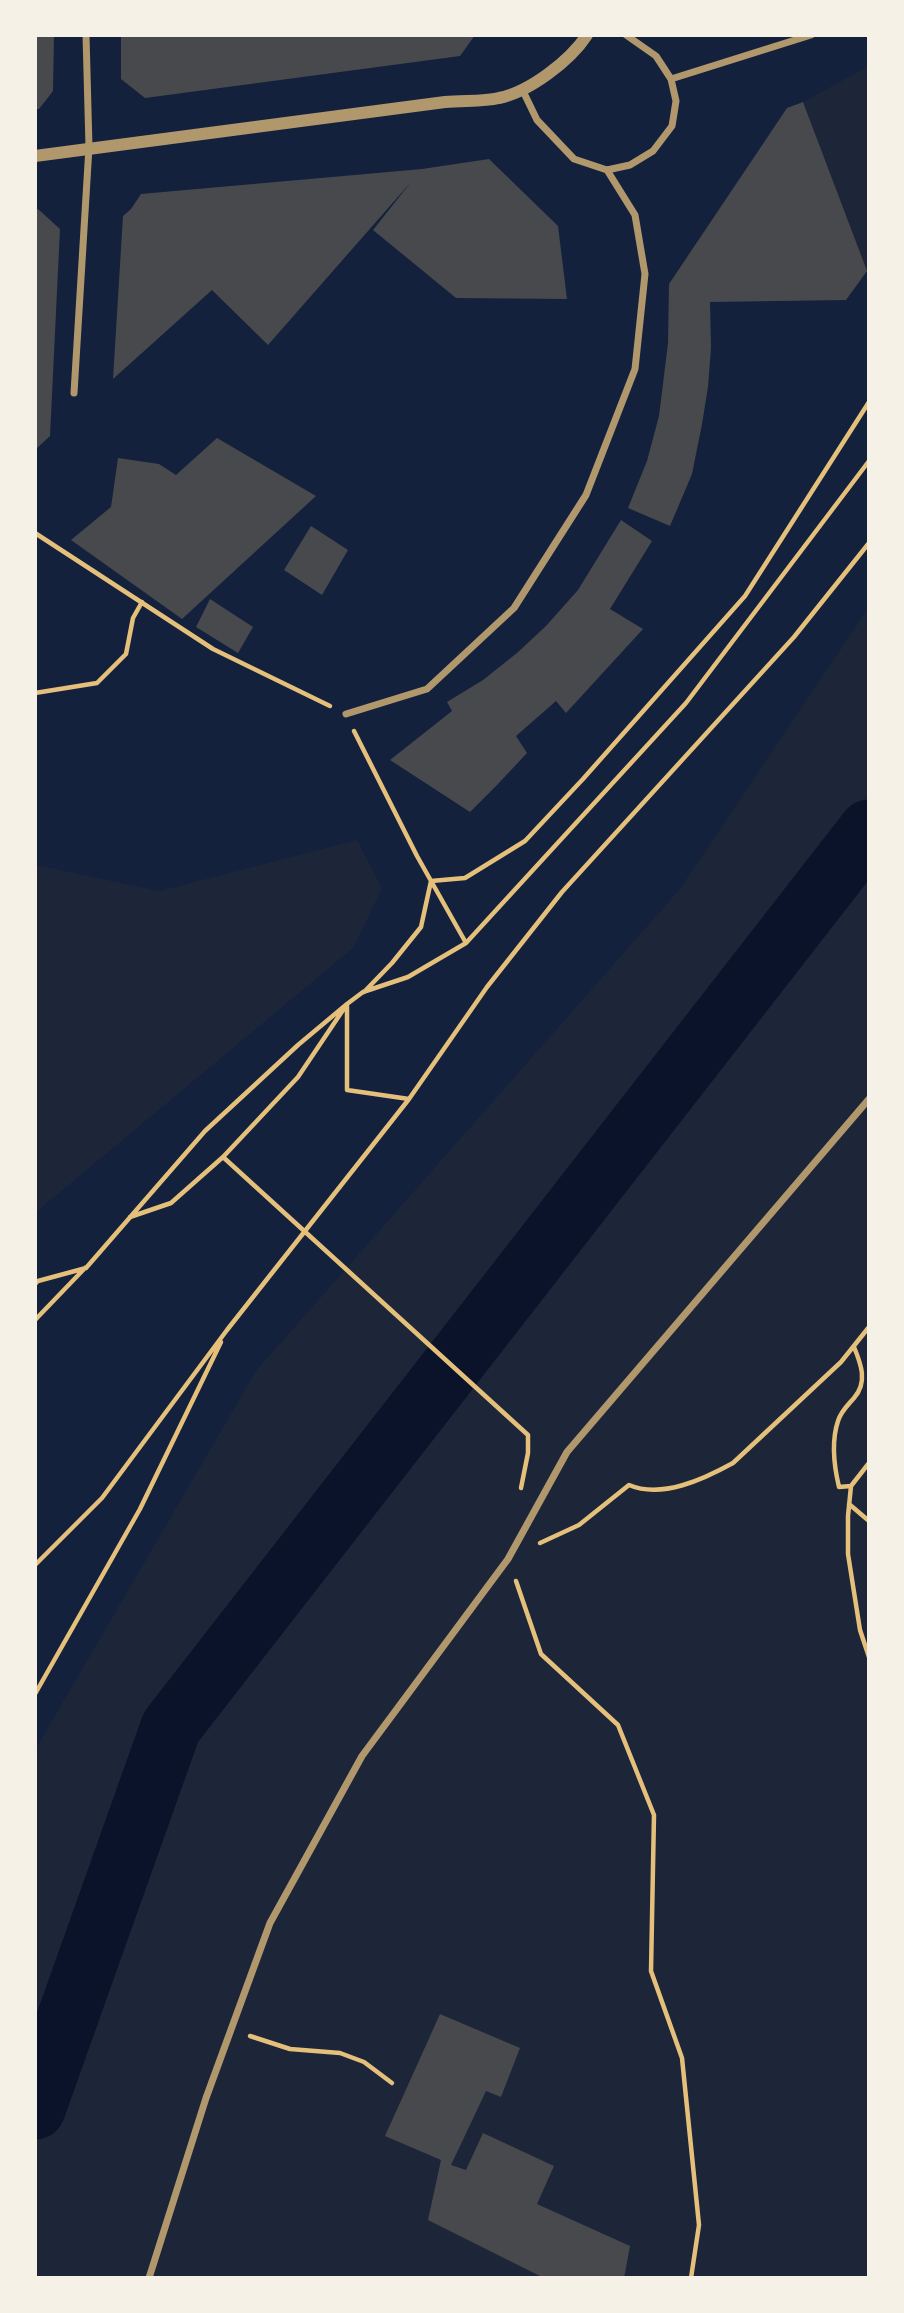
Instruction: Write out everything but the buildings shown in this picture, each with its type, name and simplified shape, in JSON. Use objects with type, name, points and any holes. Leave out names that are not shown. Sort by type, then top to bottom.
[{"type":"street","points":[[74,393],[89,147],[86,35]]},
{"type":"street","points":[[35,156],[445,102],[498,99],[523,91],[552,69],[587,35]]},
{"type":"street","points":[[523,91],[537,120],[574,159],[607,170],[630,165],[653,151],[672,126],[676,101],[671,79],[656,56],[625,35]]},
{"type":"street","points":[[671,79],[811,35]]},
{"type":"street","points":[[346,714],[427,689],[514,608],[586,495],[635,369],[645,274],[635,215],[607,170]]},
{"type":"street","points":[[149,2278],[206,2098],[270,1923],[362,1756],[508,1559],[567,1452],[869,1099]]},
{"type":"path","points":[[431,881],[465,878],[525,841],[583,779],[745,596],[869,402]]},
{"type":"path","points":[[363,992],[408,977],[466,943],[686,703],[869,461]]},
{"type":"path","points":[[35,533],[214,649],[346,714],[431,881],[466,943]]},
{"type":"path","points":[[35,1565],[102,1498],[226,1330],[409,1099],[486,987],[562,892],[794,637],[869,543]]},
{"type":"path","points":[[35,694],[97,683],[126,654],[133,618],[142,602]]},
{"type":"path","points":[[35,1321],[86,1268],[205,1131],[298,1045],[363,992],[392,963],[421,927],[431,881]]},
{"type":"path","points":[[347,1004],[347,1090],[409,1099]]},
{"type":"path","points":[[128,1217],[171,1203],[223,1157],[298,1077],[347,1004]]},
{"type":"path","points":[[223,1157],[528,1435]]},
{"type":"path","points":[[35,1284],[86,1268]]},
{"type":"path","points":[[691,2278],[699,2225],[682,2058],[651,1971],[654,1815],[618,1725],[541,1654],[508,1559],[579,1525],[629,1485],[639,1490],[673,1487],[712,1475],[733,1463],[841,1362],[869,1327]]},
{"type":"path","points":[[35,1694],[140,1509],[226,1330]]},
{"type":"path","points":[[851,1486],[839,1487],[834,1445],[838,1421],[843,1410],[857,1395],[864,1370],[854,1347]]},
{"type":"path","points":[[869,1463],[851,1486],[848,1553],[860,1630],[869,1657]]},
{"type":"path","points":[[849,1504],[869,1521]]},
{"type":"path","points":[[231,2029],[290,2049],[340,2053],[364,2062],[392,2083]]},
{"type":"shaded area","points":[[869,66],[869,279],[803,102]]},
{"type":"shaded area","points":[[869,607],[869,2278],[35,2278],[35,1750],[256,1371],[680,889]]},
{"type":"shaded area","points":[[357,840],[382,889],[353,948],[35,1213],[35,865],[160,891]]},
{"type":"waterway","points":[[35,2109],[171,1727],[869,830]]}]
